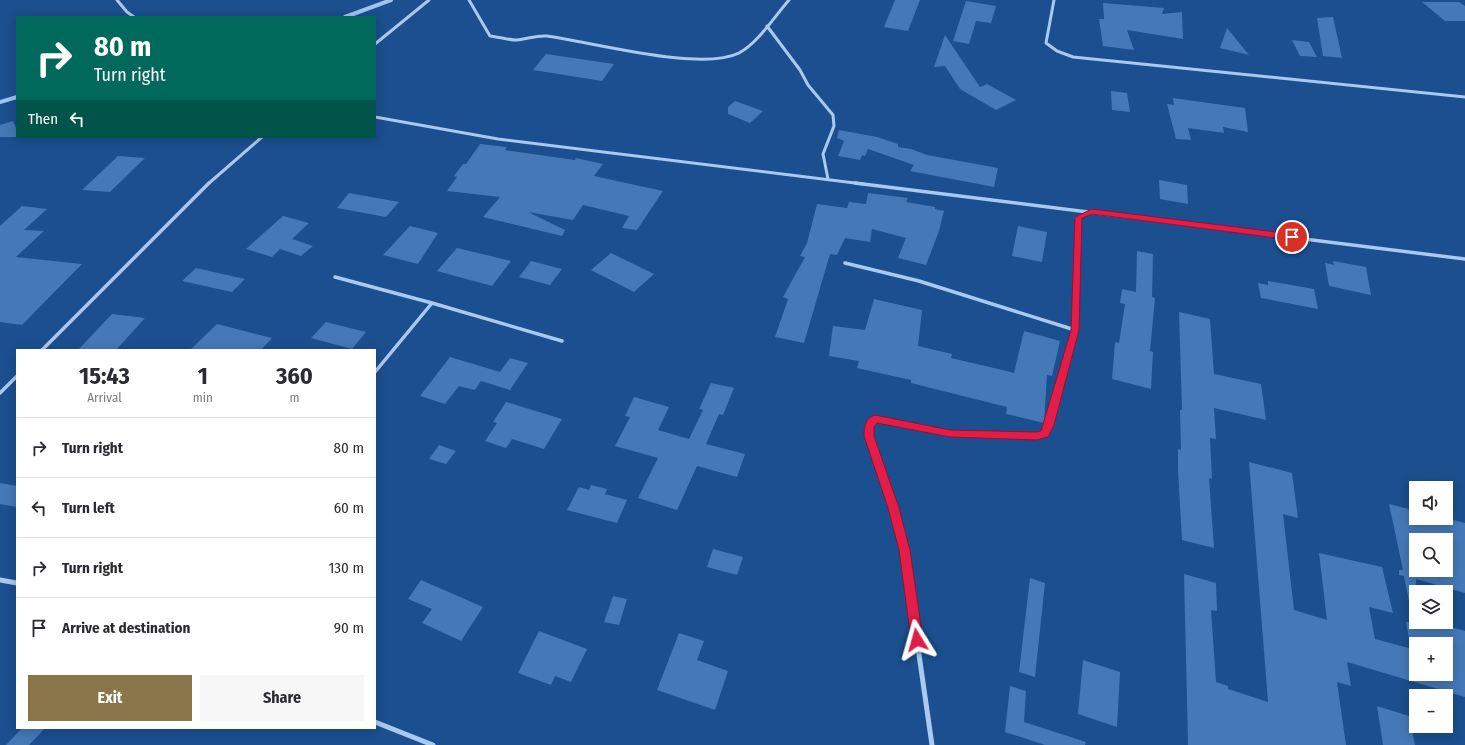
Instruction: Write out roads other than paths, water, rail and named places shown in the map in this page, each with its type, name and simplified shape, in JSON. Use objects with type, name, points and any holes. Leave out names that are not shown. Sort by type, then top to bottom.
[{"type":"street","points":[[117,0],[133,16]]},
{"type":"street","points":[[376,43],[429,0]]},
{"type":"street","points":[[469,0],[490,36],[516,40],[545,36],[624,50],[682,58],[713,58],[733,56],[739,53],[752,44],[789,0]]},
{"type":"street","points":[[1054,0],[1046,43],[1057,51],[1069,56],[1465,97]]},
{"type":"street","points":[[767,26],[800,70],[808,85],[833,115],[835,121],[833,132],[823,154],[828,179]]},
{"type":"street","points":[[376,117],[498,139],[1092,211],[1465,259]]},
{"type":"street","points":[[43,349],[207,185],[261,138]]},
{"type":"street","points":[[932,745],[904,550],[894,508],[869,436],[869,426],[875,419],[950,434],[1036,436],[1045,434],[1049,425],[1075,330],[1079,217],[1092,211]]},
{"type":"street","points":[[845,263],[919,281],[1075,330]]},
{"type":"street","points":[[335,277],[432,303],[562,341]]},
{"type":"street","points":[[376,371],[432,303]]},
{"type":"street","points":[[0,393],[16,377]]},
{"type":"street","points":[[0,580],[16,583]]},
{"type":"street","points":[[376,722],[433,745]]},
{"type":"waterway","points":[[348,16],[391,0]]},
{"type":"waterway","points":[[0,102],[16,97]]}]
